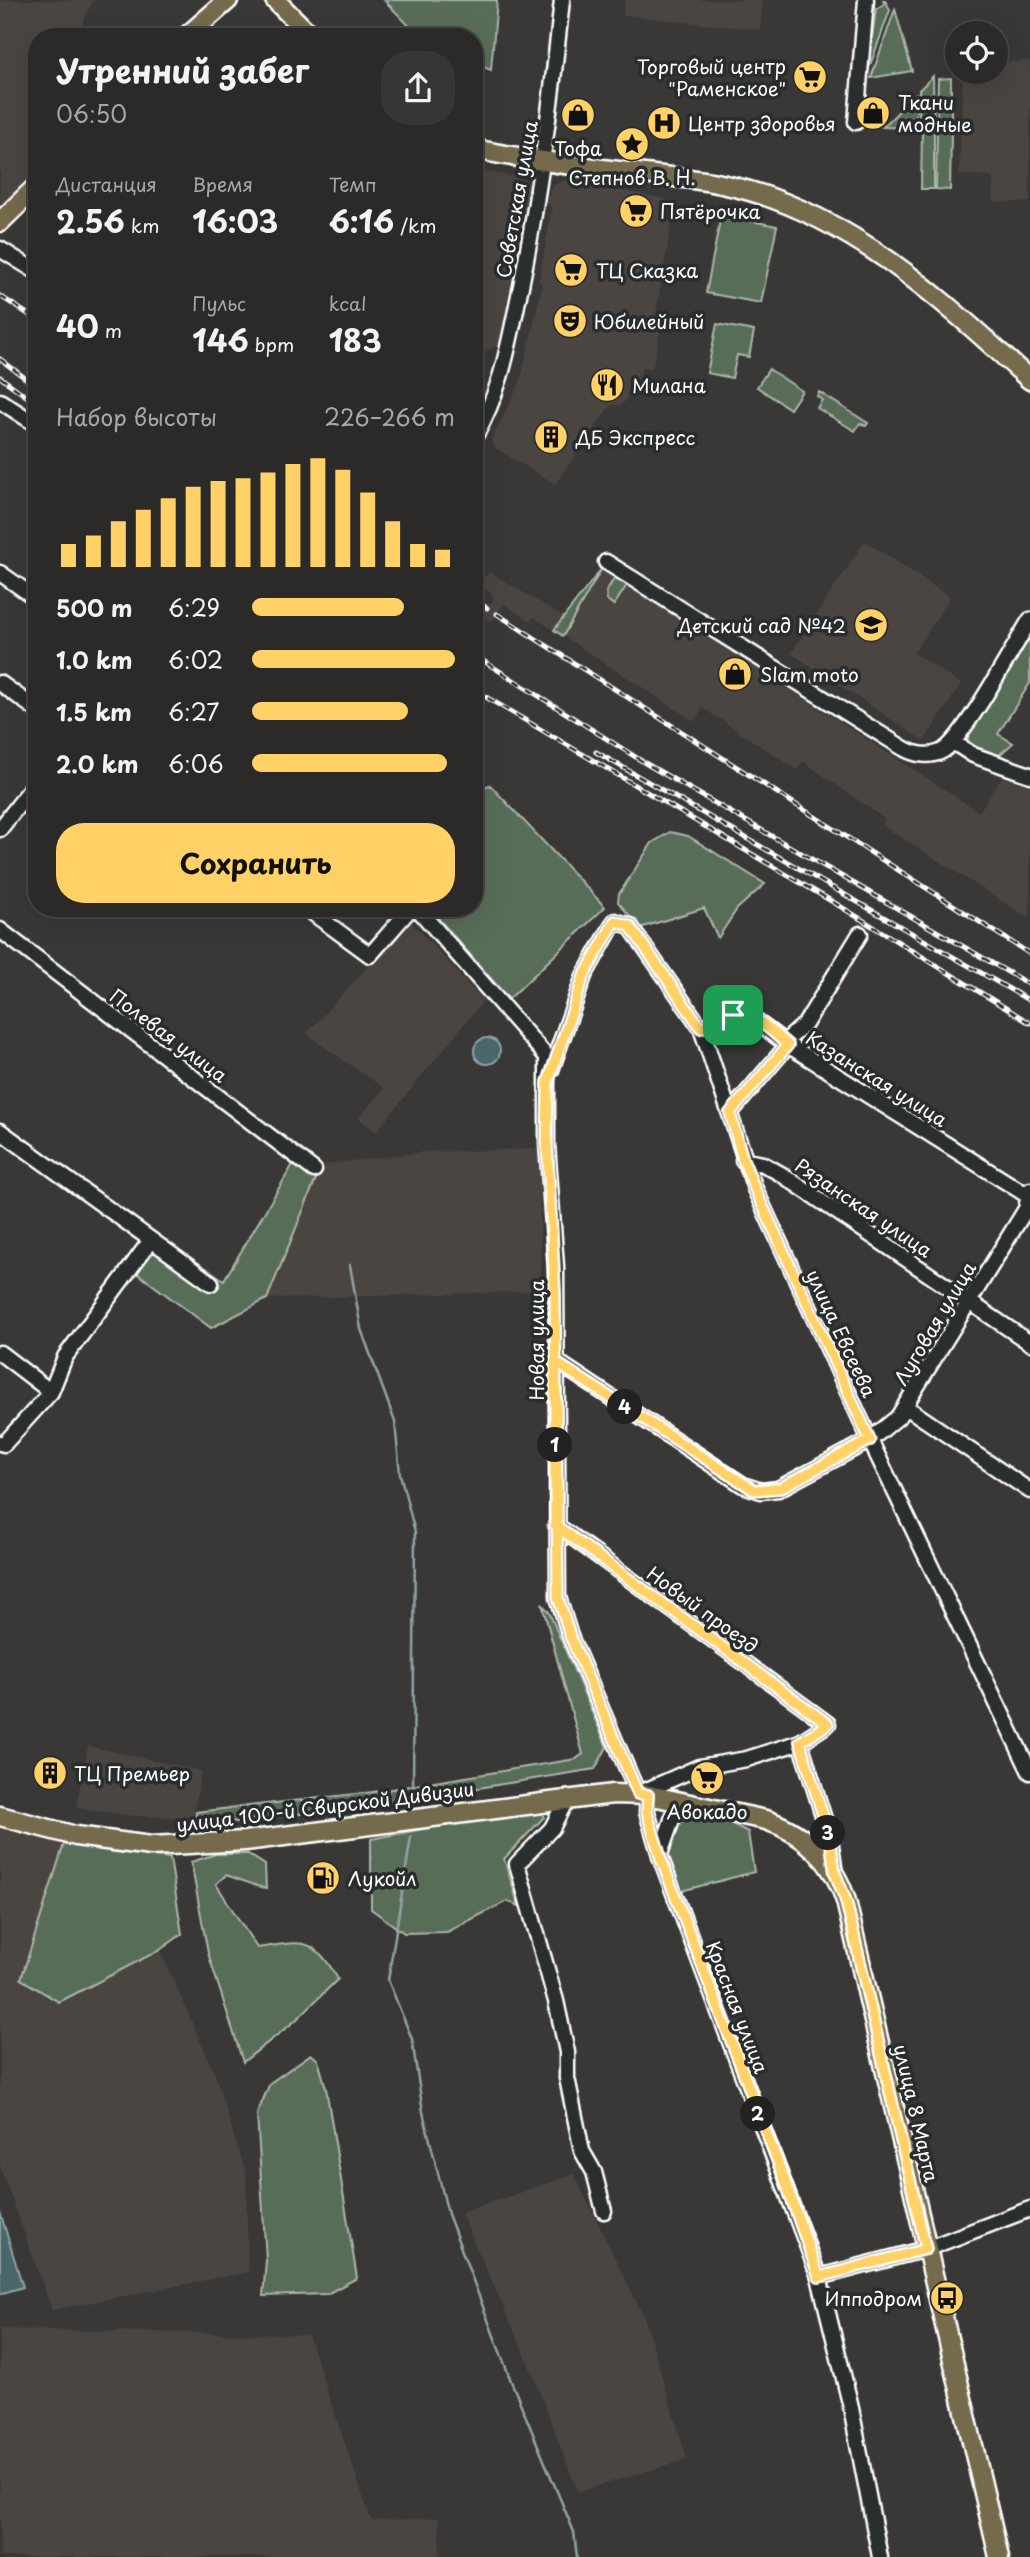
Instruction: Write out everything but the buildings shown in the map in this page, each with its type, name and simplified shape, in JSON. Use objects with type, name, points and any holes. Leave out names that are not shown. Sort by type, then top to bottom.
[{"type":"main road","points":[[196,28],[229,0]]},
{"type":"main road","points":[[275,0],[303,28]]},
{"type":"main road","points":[[483,151],[544,162],[727,185],[815,218],[903,270],[957,313],[1030,380]]},
{"type":"main road","points":[[0,222],[28,195]]},
{"type":"main road","name":"улица 100-й Свирской Дивизии","points":[[0,1816],[34,1828],[118,1844],[177,1846],[359,1827],[567,1798],[648,1795]]},
{"type":"main road","name":"улица 8 Марта","points":[[648,1795],[779,1824],[811,1845],[835,1873],[846,1901],[999,2557]]},
{"type":"street","name":"Советская улица","points":[[483,423],[505,371],[544,162],[562,0]]},
{"type":"street","points":[[856,122],[866,0]]},
{"type":"street","points":[[0,248],[28,266]]},
{"type":"street","points":[[0,401],[28,419]]},
{"type":"street","points":[[607,562],[903,748],[922,754],[940,752],[953,742],[1030,620]]},
{"type":"street","points":[[0,573],[28,593]]},
{"type":"street","points":[[0,683],[28,703]]},
{"type":"street","points":[[953,742],[973,755],[1030,775]]},
{"type":"street","points":[[0,829],[28,793]]},
{"type":"street","points":[[318,917],[370,956],[403,917]]},
{"type":"street","points":[[425,917],[545,1052],[548,1082]]},
{"type":"street","name":"улица Евсеева","points":[[548,1082],[584,976],[615,921],[630,926],[701,1028],[743,1160],[870,1440],[1030,1772]]},
{"type":"street","name":"Полевая улица","points":[[0,930],[314,1170]]},
{"type":"street","points":[[730,1113],[788,1045],[787,1040],[805,1024],[860,934]]},
{"type":"street","name":"Казанская улица","points":[[701,1028],[733,1015],[746,1014],[788,1045],[1029,1194]]},
{"type":"street","name":"Новая улица","points":[[548,1082],[547,1143],[556,1266],[555,1525],[561,1609],[648,1795]]},
{"type":"street","points":[[0,1131],[211,1283]]},
{"type":"street","name":"Рязанская улица","points":[[743,1160],[763,1164],[781,1174],[1030,1343]]},
{"type":"street","name":"Луговая улица","points":[[555,1362],[754,1490],[780,1488],[870,1440],[893,1423],[906,1407],[1026,1209],[1029,1194]]},
{"type":"street","points":[[0,1443],[4,1444],[51,1392],[65,1357],[151,1240]]},
{"type":"street","points":[[0,1353],[51,1392]]},
{"type":"street","points":[[906,1407],[1030,1491]]},
{"type":"street","name":"Новый проезд","points":[[555,1525],[828,1724],[800,1742]]},
{"type":"street","points":[[648,1795],[699,1767],[747,1759],[800,1742],[830,1838],[835,1873]]},
{"type":"street","name":"Красная улица","points":[[648,1795],[647,1812],[660,1854],[819,2277],[850,2403],[880,2557]]},
{"type":"street","points":[[567,1798],[552,1829],[517,1864],[555,1994],[568,2052],[567,2078],[582,2151],[594,2172],[604,2211]]},
{"type":"street","points":[[660,1854],[679,1800]]},
{"type":"street","points":[[819,2277],[926,2249],[1030,2209]]},
{"type":"shaded area","points":[[0,0],[93,0],[80,28],[28,28],[28,178],[6,201],[0,203]]},
{"type":"shaded area","points":[[625,0],[763,0],[760,30],[623,15]]},
{"type":"shaded area","points":[[1030,61],[1030,202],[993,202],[993,176],[959,175],[963,84],[1008,84],[1008,62]]},
{"type":"shaded area","points":[[483,172],[522,178],[533,187],[503,343],[487,350],[483,348]]},
{"type":"shaded area","points":[[565,180],[675,201],[654,324],[660,333],[652,369],[642,368],[639,382],[630,380],[626,400],[621,405],[611,405],[555,484],[494,447],[491,440],[520,383],[542,286],[539,281],[552,208],[546,202],[553,186]]},
{"type":"shaded area","name":"Детский сад №42","points":[[865,541],[950,597],[914,653],[961,684],[924,741],[791,653]]},
{"type":"shaded area","points":[[602,568],[979,812],[1002,777],[1030,786],[1030,919],[882,825],[885,819],[803,761],[797,770],[703,708],[694,721],[534,617],[530,621],[504,604],[492,621],[483,616],[494,597],[483,587],[483,578],[490,572],[563,617]]},
{"type":"shaded area","points":[[410,920],[483,1001],[376,1132],[359,1118],[384,1088],[306,1034]]},
{"type":"shaded area","points":[[539,1149],[541,1291],[267,1299],[322,1165],[423,1152]]},
{"type":"shaded area","points":[[88,1746],[201,1771],[193,1818],[134,1816],[76,1808]]},
{"type":"shaded area","points":[[0,1824],[64,1844],[21,1979],[59,2002],[160,1950],[214,2072],[246,2174],[248,2272],[52,2310],[0,2166]]},
{"type":"shaded area","points":[[574,2174],[644,2317],[687,2459],[578,2492],[528,2362],[461,2213]]},
{"type":"shaded area","points":[[0,2329],[308,2335],[371,2520],[439,2518],[440,2557],[0,2557]]},
{"type":"green space","points":[[384,0],[497,0],[491,70],[483,67],[483,28],[411,28]]},
{"type":"green space","points":[[883,0],[890,10],[867,74],[876,9],[884,4]]},
{"type":"green space","points":[[895,9],[912,71],[871,78]]},
{"type":"green space","points":[[933,76],[934,128],[919,127],[919,90]]},
{"type":"green space","points":[[945,78],[945,84],[951,84],[951,128],[937,128],[938,79]]},
{"type":"green space","points":[[916,94],[916,128],[883,127]]},
{"type":"green space","points":[[922,131],[934,131],[934,189],[921,189]]},
{"type":"green space","points":[[937,131],[951,131],[950,190],[936,189]]},
{"type":"green space","points":[[721,215],[777,226],[761,303],[706,293]]},
{"type":"green space","points":[[717,324],[754,331],[749,357],[737,355],[732,378],[707,373]]},
{"type":"green space","points":[[769,369],[802,391],[790,409],[757,387]]},
{"type":"green space","points":[[819,392],[868,423],[866,426],[860,423],[855,431],[817,408],[822,400],[817,396]]},
{"type":"green space","points":[[602,568],[563,636],[554,630]]},
{"type":"green space","points":[[615,577],[627,585],[614,605],[607,600],[606,592]]},
{"type":"green space","points":[[1030,637],[1030,683],[998,734],[1013,743],[997,757],[968,746],[968,736]]},
{"type":"green space","points":[[490,785],[605,907],[509,999],[437,917],[483,917],[483,787]]},
{"type":"green space","points":[[670,832],[688,836],[765,884],[737,909],[718,938],[704,908],[640,928],[618,902],[619,894],[652,843]]},
{"type":"green space","points":[[295,1161],[316,1179],[267,1299],[211,1328],[133,1270],[161,1238],[224,1280]]},
{"type":"green space","points":[[542,1604],[549,1612],[607,1747],[595,1769],[387,1803],[195,1827],[196,1812],[373,1792],[576,1759],[583,1754]]},
{"type":"green space","points":[[538,1807],[544,1817],[504,1859],[519,1906],[507,1901],[447,1932],[404,1933],[371,1909],[371,1839]]},
{"type":"green space","points":[[694,1815],[730,1823],[748,1832],[754,1872],[681,1891],[666,1851],[679,1824]]},
{"type":"green space","points":[[64,1844],[170,1858],[182,1934],[160,1950],[59,2002],[21,1979]]},
{"type":"green space","points":[[216,1854],[248,1854],[265,1865],[266,1889],[226,1875],[216,1884],[257,1948],[305,1944],[321,1954],[338,1979],[295,2021],[243,2062],[208,1953],[191,1862]]},
{"type":"green space","points":[[311,2054],[318,2060],[326,2088],[357,2278],[327,2294],[263,2296],[266,2260],[257,2114],[270,2083]]},
{"type":"water","points":[[487,1038],[496,1042],[500,1051],[496,1060],[487,1064],[478,1060],[474,1051],[478,1042]]},
{"type":"water","points":[[0,2212],[23,2287],[0,2294]]},
{"type":"waterway","points":[[350,1265],[361,1329],[395,1422],[400,1474],[415,1532],[413,1791]]},
{"type":"waterway","points":[[411,1837],[388,1980],[412,2039],[423,2112],[448,2214],[511,2381],[574,2532],[577,2557]]},
{"type":"railway","points":[[0,296],[28,314]]},
{"type":"railway","points":[[0,359],[28,380]]},
{"type":"railway","points":[[0,377],[28,397]]},
{"type":"railway","points":[[483,606],[487,608]]},
{"type":"railway","points":[[497,614],[1030,954]]},
{"type":"railway","points":[[483,661],[645,763],[1030,985]]},
{"type":"railway","points":[[483,695],[838,905],[1030,1023]]},
{"type":"railway","points":[[596,752],[1030,1001]]},
{"type":"place","name":"Торговый центр \"Раменское\"","points":[[810,77]]},
{"type":"place","name":"Ткани модные","points":[[873,113]]},
{"type":"place","name":"Тофа","points":[[578,115]]},
{"type":"place","name":"Центр здоровья","points":[[664,123]]},
{"type":"place","name":"Степнов В. Н.","points":[[632,144]]},
{"type":"place","name":"Пятёрочка","points":[[636,211]]},
{"type":"place","name":"ТЦ Сказка","points":[[571,270]]},
{"type":"place","name":"Юбилейный","points":[[570,321]]},
{"type":"place","name":"Милана","points":[[607,385]]},
{"type":"place","name":"ДБ Экспресс","points":[[551,437]]},
{"type":"place","name":"Детский сад №42","points":[[871,625]]},
{"type":"place","name":"Slam moto","points":[[735,674]]},
{"type":"place","name":"ТЦ Премьер","points":[[50,1773]]},
{"type":"place","name":"Авокадо","points":[[707,1778]]},
{"type":"place","name":"Лукойл","points":[[323,1878]]},
{"type":"place","name":"Ипподром","points":[[947,2298]]},
{"type":"route","points":[[733,1015],[701,1028],[630,926],[615,921],[584,976],[548,1082],[547,1143],[556,1266],[555,1293],[555,1525],[557,1584],[558,1597],[570,1636],[638,1794],[648,1795],[647,1812],[661,1859],[785,2181],[819,2277],[926,2249],[846,1901],[835,1873],[830,1838],[800,1742],[828,1724],[555,1525],[555,1362],[743,1485],[754,1490],[780,1488],[870,1440],[755,1189],[743,1160],[730,1113],[788,1045],[753,1018],[743,1014],[733,1015]]}]
